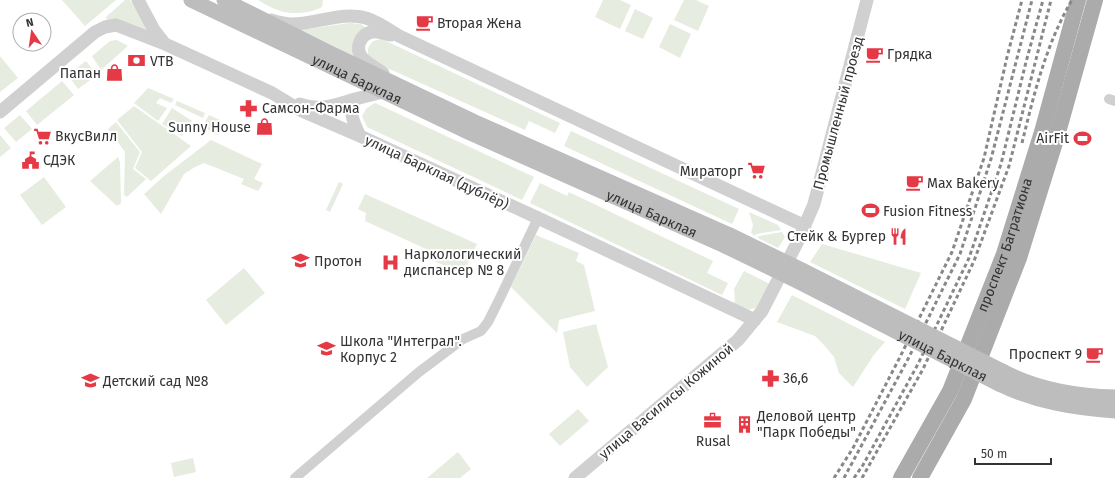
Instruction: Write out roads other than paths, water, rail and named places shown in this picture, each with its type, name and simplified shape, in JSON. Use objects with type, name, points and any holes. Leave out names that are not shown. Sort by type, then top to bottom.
[{"type":"main road","name":"улица Барклая","points":[[191,0],[492,143],[817,277],[1040,400],[1078,408],[1115,412]]},
{"type":"main road","name":"улица Барклая","points":[[224,0],[401,87],[728,241]]},
{"type":"main road","name":"проспект Багратиона","points":[[901,478],[950,391],[1004,254],[1042,132],[1078,0]]},
{"type":"main road","name":"проспект Багратиона","points":[[920,478],[964,399],[1019,258],[1057,136],[1095,0]]},
{"type":"main road","name":"улица Барклая","points":[[1002,378],[1029,383],[1065,393],[1086,396],[1115,397]]},
{"type":"main road","points":[[1078,408],[1108,417],[1115,424]]},
{"type":"street","name":"улица Барклая (дублёр)","points":[[138,0],[154,30],[165,44],[272,93],[302,111],[538,218],[755,320]]},
{"type":"street","name":"Промышленный проезд","points":[[755,320],[769,301],[814,204],[867,0]]},
{"type":"street","points":[[251,13],[282,23],[293,24],[352,16],[366,18],[398,36],[805,226]]},
{"type":"street","points":[[0,112],[95,32],[105,27],[116,25],[165,44]]},
{"type":"street","points":[[398,36],[374,32],[368,33],[361,39],[359,48],[363,59],[401,87]]},
{"type":"street","points":[[272,93],[303,105],[318,108],[330,107],[383,92]]},
{"type":"street","points":[[356,99],[352,106],[351,114],[360,136]]},
{"type":"street","points":[[295,478],[419,372],[463,338],[481,331],[488,322],[538,218]]},
{"type":"street","name":"улица Василисы Кожиной","points":[[575,478],[738,340],[755,320]]},
{"type":"railway","points":[[834,478],[853,448],[952,252],[984,158],[1007,57],[1022,0]]},
{"type":"railway","points":[[844,478],[908,359],[960,254],[991,159],[1032,0]]},
{"type":"railway","points":[[854,478],[863,465],[918,364],[969,258],[1001,164],[1043,0]]},
{"type":"railway","points":[[862,478],[923,369],[974,261],[1009,166],[1051,0]]},
{"type":"railway","points":[[1022,143],[1036,88],[1048,52],[1072,0]]},
{"type":"place","name":"Вторая Жена","points":[[424,23]]},
{"type":"place","name":"Грядка","points":[[874,54]]},
{"type":"place","name":"VTB","points":[[137,61]]},
{"type":"place","name":"Папан","points":[[114,73]]},
{"type":"place","name":"Самсон-Фарма","points":[[249,108]]},
{"type":"place","name":"Sunny House","points":[[264,127]]},
{"type":"place","name":"ВкусВилл","points":[[42,136]]},
{"type":"place","name":"AirFit","points":[[1082,138]]},
{"type":"place","name":"СДЭК","points":[[30,160]]},
{"type":"place","name":"Мираторг","points":[[756,171]]},
{"type":"place","name":"Max Bakery","points":[[914,183]]},
{"type":"place","name":"Fusion Fitness","points":[[870,211]]},
{"type":"place","name":"Стейк & Бургер","points":[[899,236]]},
{"type":"place","name":"Протон","points":[[301,261]]},
{"type":"place","name":"Наркологический диспансер № 8","points":[[391,262]]},
{"type":"place","name":"Школа \"Интеграл\". Корпус 2","points":[[327,349]]},
{"type":"place","name":"Проспект 9","points":[[1095,354]]},
{"type":"place","name":"36,6","points":[[770,378]]},
{"type":"place","name":"Детский сад №8","points":[[90,381]]},
{"type":"place","name":"Rusal","points":[[713,421]]},
{"type":"place","name":"Деловой центр \"Парк Победы\"","points":[[744,424]]}]
